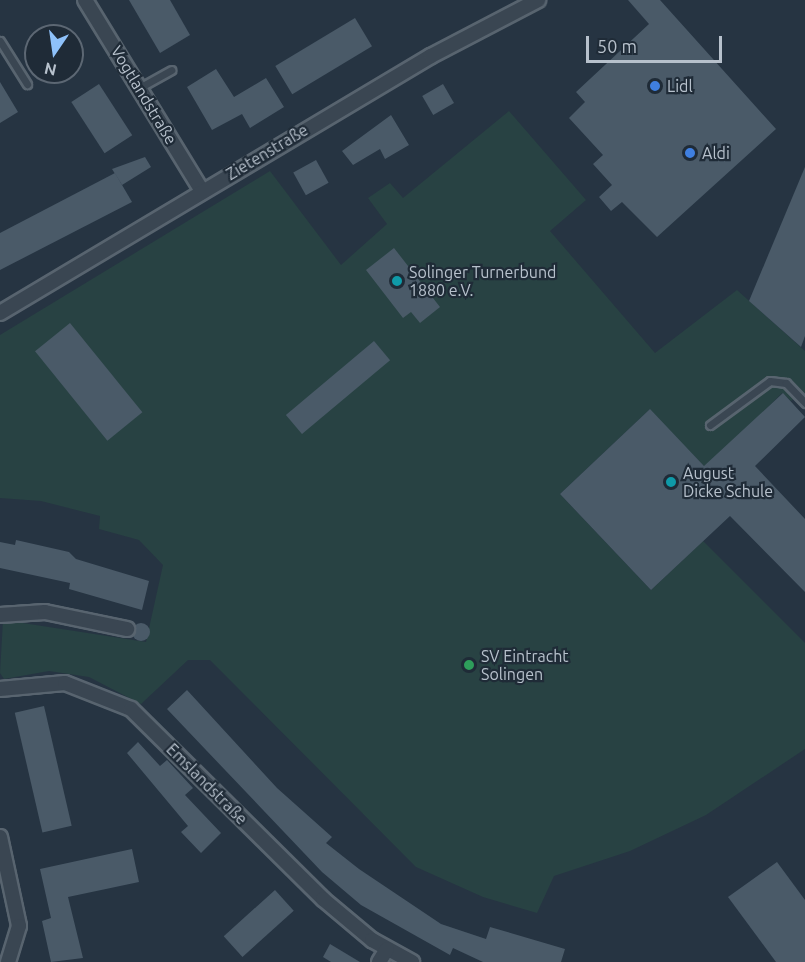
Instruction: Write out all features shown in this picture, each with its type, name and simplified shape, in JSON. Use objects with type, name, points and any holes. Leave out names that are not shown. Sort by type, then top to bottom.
[{"type":"street","name":"Vogtlandstraße","points":[[86,0],[202,191]]},
{"type":"street","name":"Zietenstraße","points":[[0,313],[431,56],[538,0]]},
{"type":"street","points":[[0,615],[45,612],[128,629]]},
{"type":"street","name":"Emslandstraße","points":[[0,689],[65,683],[131,709],[323,898],[387,949],[412,962]]},
{"type":"street","points":[[0,837],[19,926],[8,962]]},
{"type":"street","points":[[379,962],[387,949]]},
{"type":"lane","points":[[0,41],[24,79]]},
{"type":"lane","points":[[139,88],[171,70]]},
{"type":"lane","points":[[710,425],[770,381],[786,383],[805,403]]},
{"type":"green space","points":[[509,111],[586,200],[550,231],[655,353],[737,290],[805,351],[805,397],[799,393],[791,401],[782,393],[707,469],[649,410],[560,494],[651,590],[703,541],[805,643],[805,749],[706,815],[630,851],[554,876],[537,913],[483,897],[416,867],[210,660],[188,660],[141,704],[89,677],[49,671],[4,679],[0,673],[3,620],[146,642],[163,565],[139,540],[99,529],[100,516],[41,501],[0,498],[0,335],[270,171],[341,265],[387,224],[368,198],[390,183],[403,198]]},
{"type":"building","points":[[129,0],[170,0],[190,35],[160,53]]},
{"type":"building","points":[[628,0],[660,0],[776,129],[657,237],[622,202],[611,211],[599,197],[612,185],[593,164],[603,155],[569,118],[585,102],[576,92],[649,24]]},
{"type":"building","points":[[355,18],[372,46],[292,94],[275,66]]},
{"type":"building","points":[[216,69],[234,97],[266,78],[284,107],[250,128],[242,114],[212,130],[187,87]]},
{"type":"building","points":[[0,82],[18,112],[0,123]]},
{"type":"building","points":[[99,84],[132,135],[105,153],[71,102]]},
{"type":"building","points":[[443,84],[454,103],[433,115],[422,96]]},
{"type":"building","points":[[391,115],[409,145],[385,159],[380,149],[353,165],[342,151]]},
{"type":"building","points":[[145,157],[151,167],[122,185],[112,169]]},
{"type":"building","points":[[316,160],[329,183],[306,195],[293,173]]},
{"type":"building","points":[[805,167],[805,336],[801,347],[749,301]]},
{"type":"building","points":[[115,173],[132,202],[0,270],[0,233]]},
{"type":"building","name":"Solinger Turnerbund 1880 e.V.","points":[[394,248],[440,307],[420,323],[411,312],[403,318],[366,270]]},
{"type":"building","points":[[70,323],[142,412],[107,441],[35,351]]},
{"type":"building","points":[[374,341],[390,360],[302,434],[286,415]]},
{"type":"building","name":"August Dicke Schule","points":[[783,393],[805,417],[755,466],[805,519],[805,592],[730,516],[651,590],[560,494],[650,409],[704,466]]},
{"type":"building","points":[[16,540],[69,552],[76,559],[149,581],[142,610],[69,589],[70,583],[0,568],[0,542],[15,545]]},
{"type":"building","points":[[141,623],[147,626],[150,632],[147,638],[141,641],[135,638],[132,632],[135,626]]},
{"type":"building","points":[[187,690],[277,788],[332,837],[326,843],[359,869],[441,924],[486,939],[490,927],[565,949],[561,962],[483,962],[453,948],[450,955],[361,905],[322,872],[167,709]]},
{"type":"building","points":[[44,706],[72,826],[42,833],[15,713]]},
{"type":"building","points":[[138,742],[160,766],[167,760],[193,788],[185,795],[221,833],[201,853],[181,832],[188,826],[127,753]]},
{"type":"building","points":[[132,849],[139,882],[68,897],[83,958],[51,962],[42,921],[51,918],[40,869]]},
{"type":"building","points":[[777,862],[805,900],[805,962],[776,962],[728,897]]},
{"type":"building","points":[[275,890],[294,911],[242,957],[224,936]]},
{"type":"building","points":[[330,944],[360,962],[331,962],[323,957]]},
{"type":"place","name":"Lidl","points":[[655,86]]},
{"type":"place","name":"Aldi","points":[[690,153]]},
{"type":"place","name":"Solinger Turnerbund 1880 e.V.","points":[[397,281]]},
{"type":"place","name":"August Dicke Schule","points":[[671,482]]},
{"type":"place","name":"SV Eintracht Solingen","points":[[469,665]]}]
